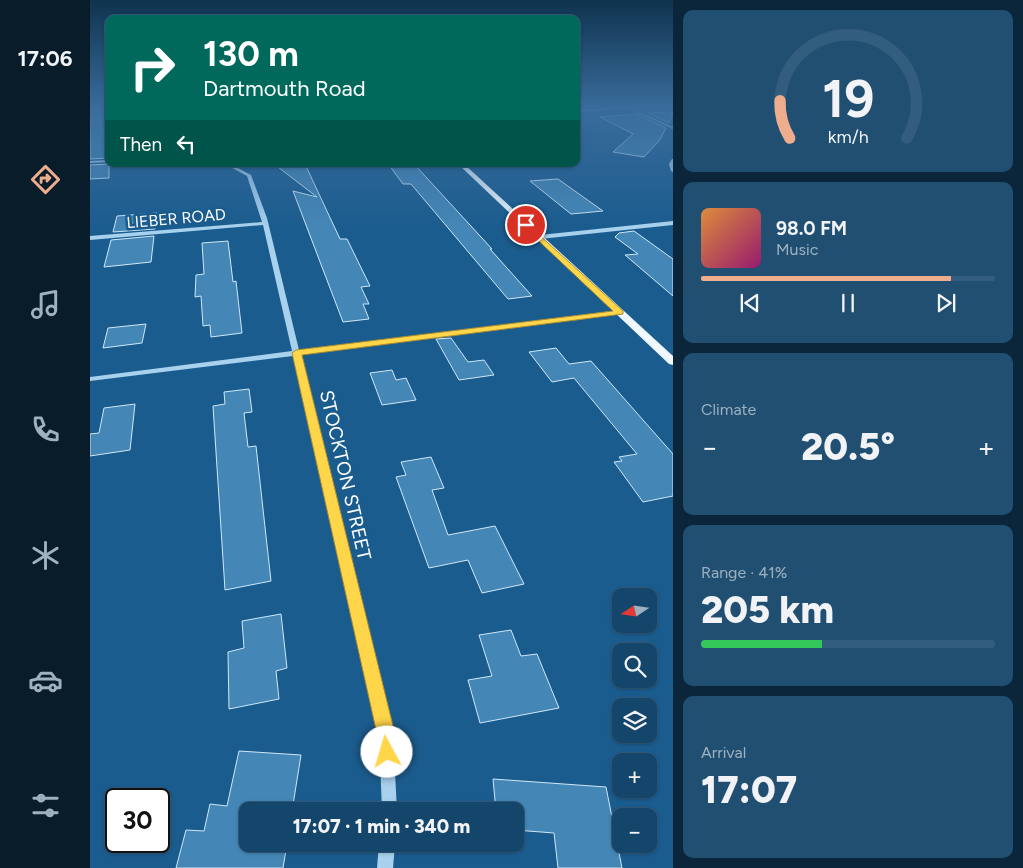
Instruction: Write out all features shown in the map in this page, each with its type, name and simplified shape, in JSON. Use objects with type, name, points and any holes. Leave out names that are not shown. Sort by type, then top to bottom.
[{"type":"main road","points":[[464,167],[673,362]]},
{"type":"street","points":[[673,160],[671,164],[673,171]]},
{"type":"street","points":[[90,162],[105,161]]},
{"type":"street","name":"STOCKTON STREET","points":[[235,167],[245,171],[252,180],[265,223],[386,734],[390,802]]},
{"type":"street","name":"LIEBER ROAD","points":[[90,238],[265,223]]},
{"type":"street","points":[[540,237],[673,223]]},
{"type":"street","points":[[90,379],[620,312]]},
{"type":"street","points":[[385,868],[387,852]]},
{"type":"building","points":[[90,147],[105,147],[105,158],[90,159]]},
{"type":"building","points":[[619,147],[654,147],[644,157],[613,152]]},
{"type":"building","points":[[105,164],[105,167],[109,167],[109,178],[90,179],[90,165]]},
{"type":"building","points":[[278,167],[306,167],[340,239],[347,239],[370,286],[361,287],[369,304],[363,304],[369,319],[343,322],[293,191],[317,197]]},
{"type":"building","points":[[390,167],[417,167],[532,296],[508,299],[411,184],[403,184]]},
{"type":"building","points":[[558,179],[603,211],[571,214],[530,181]]},
{"type":"building","points":[[157,213],[155,229],[113,232],[117,216]]},
{"type":"building","points":[[634,231],[673,259],[673,296],[625,255],[638,254],[615,237],[619,233]]},
{"type":"building","points":[[154,236],[151,262],[104,267],[111,240]]},
{"type":"building","points":[[228,241],[233,282],[236,281],[242,333],[211,337],[210,325],[203,326],[201,296],[195,297],[196,275],[204,274],[202,243]]},
{"type":"building","points":[[146,324],[142,343],[103,348],[108,328]]},
{"type":"building","points":[[451,338],[468,362],[484,360],[494,375],[459,380],[436,339]]},
{"type":"building","points":[[556,348],[569,364],[591,361],[673,454],[673,496],[643,502],[614,462],[622,461],[619,457],[637,454],[574,378],[552,382],[529,352]]},
{"type":"building","points":[[392,370],[396,380],[406,378],[416,400],[382,405],[370,373]]},
{"type":"building","points":[[249,389],[252,412],[244,413],[248,447],[256,446],[271,581],[225,590],[213,406],[225,404],[224,392]]},
{"type":"building","points":[[135,404],[130,450],[90,456],[90,434],[99,433],[104,408]]},
{"type":"building","points":[[431,457],[444,488],[432,490],[448,535],[495,526],[524,584],[482,593],[468,560],[429,568],[396,477],[406,475],[401,462]]},
{"type":"building","points":[[281,614],[287,668],[276,671],[279,699],[229,709],[228,652],[244,648],[242,621]]},
{"type":"building","points":[[511,630],[521,656],[537,654],[559,708],[480,723],[468,680],[492,676],[479,635]]},
{"type":"building","points":[[239,751],[301,755],[293,802],[239,802],[239,852],[286,852],[283,868],[176,868],[186,830],[204,831],[210,804],[227,806]]},
{"type":"building","points":[[493,779],[606,787],[612,817],[612,853],[619,853],[622,868],[558,868],[554,833],[524,831],[524,802],[495,802]]},
{"type":"route","points":[[387,752],[386,734],[296,353],[620,312],[526,225]]}]
